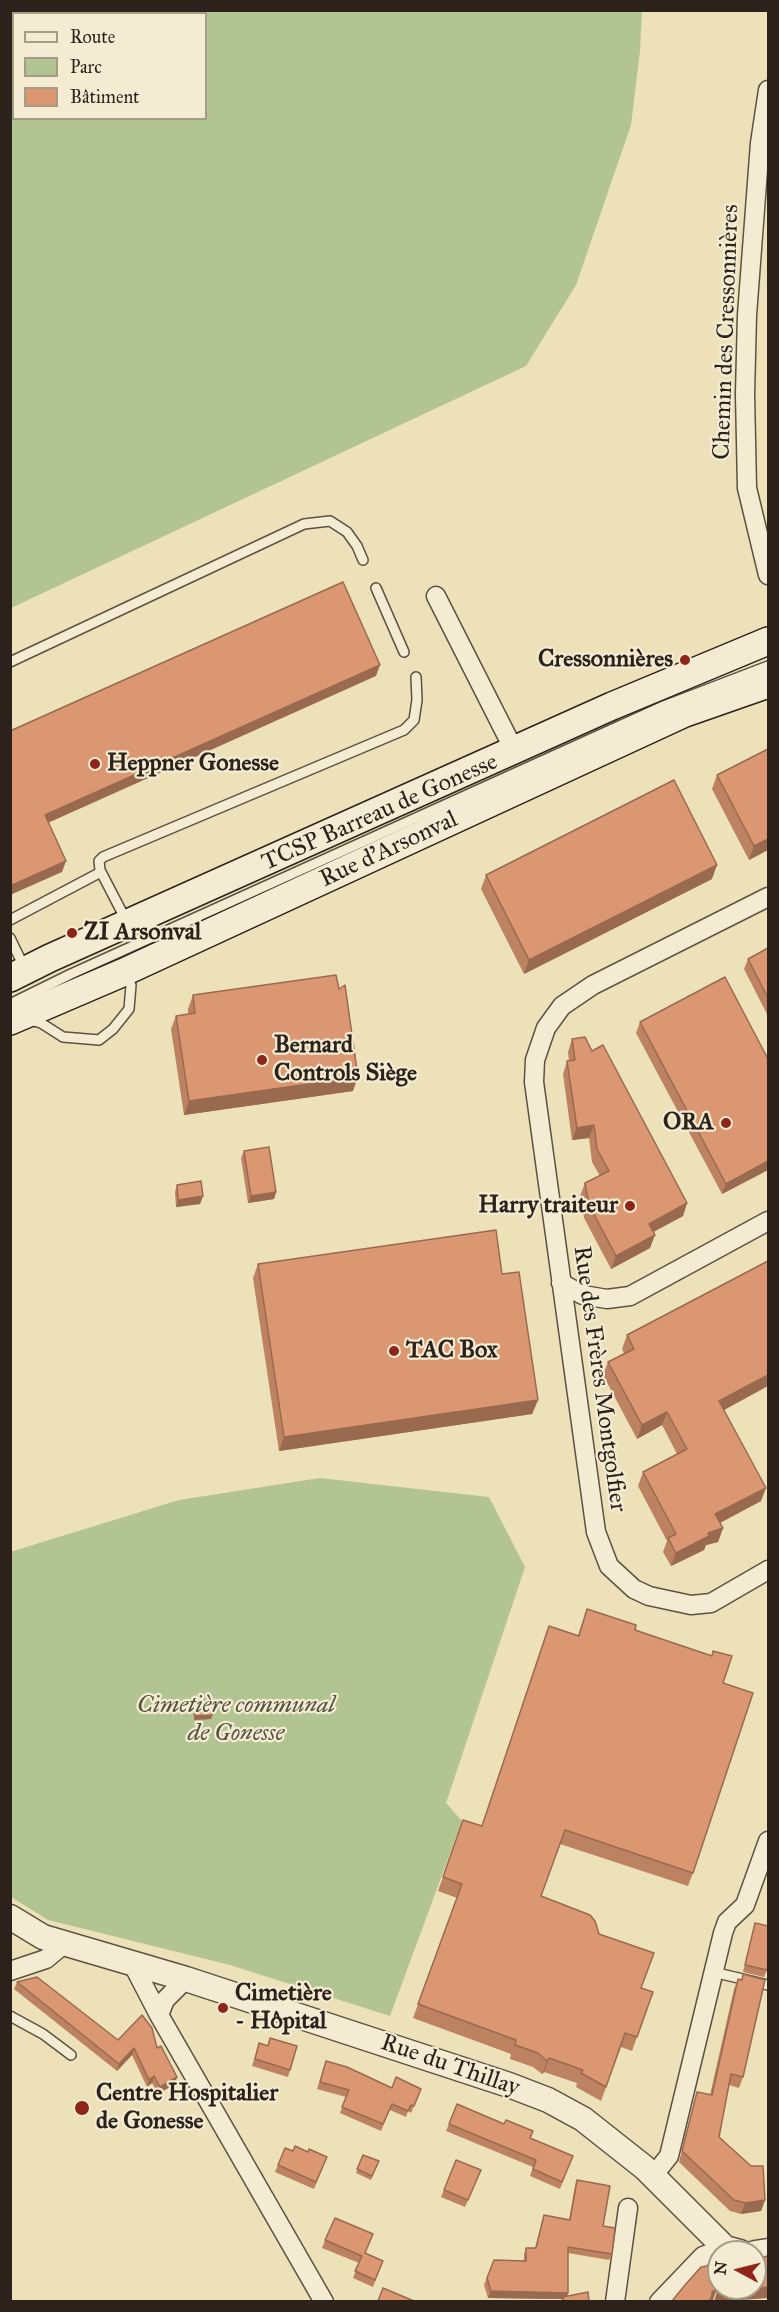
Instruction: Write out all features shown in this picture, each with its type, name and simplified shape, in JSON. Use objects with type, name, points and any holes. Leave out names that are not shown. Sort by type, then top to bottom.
[{"type":"main road","name":"Rue d'Arsonval","points":[[18,974],[514,750],[697,669],[768,641]]},
{"type":"main road","name":"Rue d'Arsonval","points":[[13,1014],[122,972],[686,713],[768,684]]},
{"type":"street","name":"Chemin des Cressonnières","points":[[768,90],[760,143],[747,315],[745,394],[747,488],[768,575]]},
{"type":"street","points":[[436,596],[514,750]]},
{"type":"street","name":"Rue des Frères Montgolfier","points":[[768,897],[593,985],[562,1006],[546,1028],[535,1060],[534,1082],[596,1532],[609,1566],[634,1589],[649,1596],[691,1605],[711,1603],[768,1570]]},
{"type":"street","points":[[561,1283],[583,1295],[607,1299],[630,1296],[768,1221]]},
{"type":"street","points":[[653,2176],[669,2156],[723,1933],[728,1922],[745,1905],[768,1841]]},
{"type":"street","name":"Rue du Thillay","points":[[10,1917],[33,1933],[64,1944],[131,1961],[548,2100],[583,2120],[653,2176],[721,2240]]},
{"type":"street","points":[[10,1971],[46,1959],[64,1944]]},
{"type":"street","points":[[131,1961],[159,2015],[324,2301]]},
{"type":"street","points":[[159,2015],[165,2000],[186,1979]]},
{"type":"street","points":[[615,2301],[628,2208]]},
{"type":"street","points":[[659,2301],[703,2256],[707,2255]]},
{"type":"lane","points":[[10,662],[304,524],[330,521],[346,532],[357,546],[363,560]]},
{"type":"lane","points":[[376,588],[405,652]]},
{"type":"lane","name":"TCSP Barreau de Gonesse","points":[[13,1014],[81,969],[661,708],[768,666]]},
{"type":"lane","points":[[128,924],[101,872],[99,861],[103,857],[404,730],[414,720],[417,700],[416,677]]},
{"type":"lane","points":[[10,920],[101,872]]},
{"type":"lane","points":[[10,938],[18,974]]},
{"type":"lane","points":[[13,1014],[41,1023],[63,1037],[99,1040],[113,1029],[129,1008],[131,985],[122,972]]},
{"type":"lane","points":[[713,1972],[768,1985]]},
{"type":"lane","points":[[10,2016],[43,2034],[71,2055]]},
{"type":"green space","points":[[642,10],[640,51],[631,125],[576,285],[526,366],[11,608],[10,11]]},
{"type":"green space","name":"Cimetière communal de Gonesse","points":[[320,1478],[489,1497],[525,1567],[446,1803],[462,1821],[390,2016],[230,1965],[48,1920],[11,1897],[10,1552],[179,1500]]},
{"type":"building","name":"Heppner Gonesse","points":[[343,582],[380,665],[45,815],[66,861],[10,886],[10,731]]},
{"type":"building","points":[[768,749],[768,839],[754,846],[717,775]]},
{"type":"building","points":[[674,780],[717,865],[529,960],[486,875]]},
{"type":"building","points":[[768,948],[768,998],[748,959]]},
{"type":"building","name":"Bernard Controls Siège","points":[[336,975],[339,989],[345,985],[358,1077],[189,1101],[176,1016],[195,1013],[193,995]]},
{"type":"building","name":"ORA","points":[[725,977],[768,1059],[768,1161],[726,1184],[640,1022]]},
{"type":"building","points":[[585,1037],[592,1051],[603,1045],[687,1203],[649,1224],[655,1235],[616,1256],[589,1205],[585,1183],[609,1171],[597,1149],[594,1125],[577,1128],[567,1061],[575,1060],[572,1039]]},
{"type":"building","points":[[269,1147],[276,1192],[251,1196],[244,1151]]},
{"type":"building","points":[[201,1181],[203,1196],[178,1200],[177,1185]]},
{"type":"building","name":"TAC Box","points":[[496,1230],[502,1274],[519,1272],[538,1400],[284,1437],[258,1264]]},
{"type":"building","points":[[768,1261],[768,1375],[719,1401],[766,1488],[715,1514],[723,1528],[708,1533],[709,1536],[676,1553],[668,1538],[676,1534],[643,1472],[687,1449],[667,1412],[642,1425],[608,1362],[634,1349],[627,1335]]},
{"type":"building","points":[[587,1609],[636,1625],[635,1630],[712,1656],[713,1651],[732,1656],[723,1683],[753,1693],[693,1873],[565,1830],[541,1896],[590,1915],[595,1921],[599,1934],[654,1953],[641,1988],[653,1992],[637,2037],[625,2033],[606,2087],[581,2073],[583,2070],[549,2058],[547,2061],[538,2053],[515,2045],[516,2040],[418,2004],[462,1884],[443,1877],[463,1820],[482,1826],[549,1626],[579,1636]]},
{"type":"building","points":[[194,1701],[211,1701],[212,1715],[195,1716]]},
{"type":"building","points":[[755,1923],[768,1926],[767,1970],[745,1965]]},
{"type":"building","points":[[743,1974],[765,1980],[743,2077],[731,2074],[719,2137],[751,2166],[763,2166],[765,2200],[745,2203],[734,2200],[682,2151],[697,2092],[712,2095],[738,1979],[742,1980]]},
{"type":"building","points":[[37,1977],[118,2040],[142,2015],[152,2028],[157,2048],[161,2046],[177,2077],[160,2087],[154,2076],[149,2080],[134,2048],[119,2064],[17,1982]]},
{"type":"building","points":[[270,2038],[297,2046],[290,2070],[255,2059],[259,2043],[268,2046]]},
{"type":"building","points":[[326,2061],[347,2067],[392,2088],[396,2077],[421,2089],[414,2106],[411,2105],[408,2111],[392,2104],[383,2124],[342,2107],[349,2090],[320,2082]]},
{"type":"building","points":[[457,2104],[504,2124],[506,2120],[533,2131],[530,2138],[573,2156],[562,2182],[533,2169],[536,2160],[449,2124]]},
{"type":"building","points":[[295,2146],[327,2157],[316,2182],[278,2165],[285,2148],[293,2151]]},
{"type":"building","points":[[363,2155],[379,2161],[372,2176],[357,2169]]},
{"type":"building","points":[[456,2160],[481,2170],[468,2200],[444,2190]]},
{"type":"building","points":[[577,2180],[610,2186],[603,2226],[615,2228],[612,2254],[568,2247],[568,2293],[491,2291],[487,2278],[494,2260],[526,2261],[526,2248],[536,2248],[544,2215],[570,2220]]},
{"type":"building","points":[[335,2218],[373,2234],[365,2253],[383,2261],[375,2280],[355,2271],[362,2256],[325,2240]]},
{"type":"building","points":[[767,2256],[768,2256],[767,2287]]},
{"type":"building","points":[[707,2266],[707,2300],[709,2301],[672,2301],[685,2285],[701,2267]]},
{"type":"building","points":[[383,2288],[414,2301],[378,2301]]},
{"type":"building","points":[[588,2292],[589,2301],[563,2301],[563,2297]]},
{"type":"place","name":"Cressonnières","points":[[685,660]]},
{"type":"place","name":"Heppner Gonesse","points":[[95,764]]},
{"type":"place","name":"ZI Arsonval","points":[[72,933]]},
{"type":"place","name":"Bernard Controls Siège","points":[[262,1060]]},
{"type":"place","name":"ORA","points":[[726,1123]]},
{"type":"place","name":"Harry traiteur","points":[[630,1206]]},
{"type":"place","name":"TAC Box","points":[[394,1351]]},
{"type":"place","name":"Cimetière - Hôpital","points":[[223,2008]]},
{"type":"place","name":"Centre Hospitalier de Gonesse","points":[[82,2108]]}]
